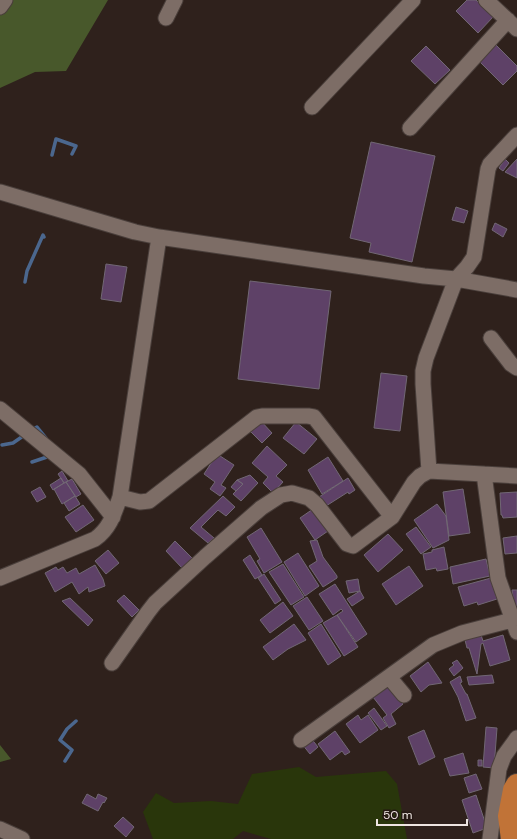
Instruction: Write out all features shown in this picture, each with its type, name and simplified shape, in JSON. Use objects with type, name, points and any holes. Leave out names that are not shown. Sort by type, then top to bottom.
[{"type":"highway","points":[[512,839],[509,816],[514,790],[517,785]]},
{"type":"street","points":[[0,7],[5,0]]},
{"type":"street","points":[[166,18],[175,0]]},
{"type":"street","points":[[312,107],[413,0]]},
{"type":"street","points":[[410,128],[512,24],[486,0]]},
{"type":"street","points":[[429,471],[423,384],[423,371],[426,358],[456,279],[474,256],[490,164],[517,135]]},
{"type":"street","points":[[0,192],[134,232],[159,237],[424,276],[456,279],[517,290]]},
{"type":"street","points":[[0,578],[95,539],[103,533],[113,517],[120,497],[159,237]]},
{"type":"street","points":[[491,338],[517,368]]},
{"type":"street","points":[[0,409],[79,474],[113,517]]},
{"type":"street","points":[[120,497],[140,502],[149,501],[257,417],[308,416],[314,417],[392,517]]},
{"type":"street","points":[[112,663],[156,603],[205,557],[262,508],[281,495],[292,494],[309,498],[317,505],[347,544],[353,546],[392,517],[414,482],[420,476],[429,471],[517,476]]},
{"type":"street","points":[[301,740],[434,645],[462,633],[515,626],[498,578],[484,474]]},
{"type":"street","points":[[389,677],[404,696]]},
{"type":"street","points":[[490,839],[499,769],[504,756],[517,738]]},
{"type":"street","points":[[0,829],[22,839]]},
{"type":"green space","points":[[0,0],[108,0],[66,71],[35,72],[0,88]]},
{"type":"green space","points":[[0,745],[11,759],[0,762]]},
{"type":"green space","points":[[299,767],[316,777],[386,771],[397,784],[407,839],[271,839],[243,831],[233,839],[153,839],[143,812],[156,793],[174,803],[211,801],[238,804],[252,774]]},
{"type":"building","points":[[467,0],[476,0],[493,17],[478,33],[456,11]]},
{"type":"building","points":[[496,45],[517,66],[517,71],[503,85],[480,62]]},
{"type":"building","points":[[426,46],[450,70],[435,84],[411,61]]},
{"type":"building","points":[[371,142],[435,156],[412,262],[369,252],[371,243],[350,238]]},
{"type":"building","points":[[505,159],[509,163],[503,171],[499,168]]},
{"type":"building","points":[[517,159],[517,178],[505,172]]},
{"type":"building","points":[[456,207],[468,211],[464,223],[452,220]]},
{"type":"building","points":[[495,223],[507,229],[503,237],[492,230]]},
{"type":"building","points":[[106,264],[127,267],[121,302],[101,299]]},
{"type":"building","points":[[250,281],[331,291],[319,389],[238,379]]},
{"type":"building","points":[[381,373],[407,376],[400,431],[374,428]]},
{"type":"building","points":[[260,420],[272,433],[262,443],[249,430]]},
{"type":"building","points":[[296,422],[317,439],[304,454],[283,438]]},
{"type":"building","points":[[267,446],[287,465],[276,476],[283,482],[273,493],[263,483],[268,477],[252,463]]},
{"type":"building","points":[[217,454],[234,465],[221,485],[226,488],[220,496],[210,489],[215,482],[204,474]]},
{"type":"building","points":[[328,457],[343,481],[322,494],[308,470]]},
{"type":"building","points":[[62,471],[68,481],[64,483],[58,474]]},
{"type":"building","points":[[250,475],[258,483],[241,501],[233,494],[243,484],[237,480]]},
{"type":"building","points":[[61,478],[64,483],[53,490],[50,485]]},
{"type":"building","points":[[348,478],[355,490],[349,494],[348,492],[326,506],[319,497]]},
{"type":"building","points":[[72,479],[81,494],[76,497],[66,482]]},
{"type":"building","points":[[237,480],[243,484],[236,491],[231,487]]},
{"type":"building","points":[[66,482],[75,496],[62,504],[54,489]]},
{"type":"building","points":[[40,487],[46,497],[37,502],[31,492]]},
{"type":"building","points":[[463,489],[470,533],[449,536],[443,492]]},
{"type":"building","points":[[517,492],[517,517],[503,518],[501,515],[500,493]]},
{"type":"building","points":[[75,496],[80,504],[69,511],[64,503]]},
{"type":"building","points":[[223,496],[235,507],[226,516],[218,510],[201,527],[214,538],[208,543],[190,528]]},
{"type":"building","points":[[437,504],[446,516],[449,540],[433,548],[414,520]]},
{"type":"building","points":[[83,505],[94,520],[76,532],[65,517]]},
{"type":"building","points":[[313,509],[328,531],[315,540],[300,518]]},
{"type":"building","points":[[416,527],[431,547],[421,554],[406,534]]},
{"type":"building","points":[[261,528],[282,562],[264,573],[257,561],[260,559],[247,537]]},
{"type":"building","points":[[388,534],[403,550],[378,572],[364,555]]},
{"type":"building","points":[[517,536],[517,553],[505,554],[503,538]]},
{"type":"building","points":[[317,540],[323,557],[337,576],[337,578],[323,587],[309,566],[317,561],[310,541]]},
{"type":"building","points":[[175,541],[192,558],[182,568],[166,551]]},
{"type":"building","points":[[444,547],[448,569],[437,571],[436,568],[426,570],[423,554]]},
{"type":"building","points":[[108,550],[119,563],[106,574],[95,561]]},
{"type":"building","points":[[298,553],[319,586],[305,596],[284,562]]},
{"type":"building","points":[[250,555],[262,575],[255,579],[243,560]]},
{"type":"building","points":[[486,559],[490,576],[453,584],[450,567]]},
{"type":"building","points":[[283,564],[304,597],[291,605],[269,572]]},
{"type":"building","points":[[95,565],[103,579],[105,586],[89,592],[88,587],[79,594],[72,582],[55,592],[45,573],[56,567],[58,570],[63,567],[67,573],[76,568],[79,574]]},
{"type":"building","points":[[409,566],[423,586],[396,605],[382,584]]},
{"type":"building","points":[[264,574],[281,600],[275,604],[258,578]]},
{"type":"building","points":[[491,578],[497,599],[478,605],[477,602],[464,606],[458,587]]},
{"type":"building","points":[[358,579],[360,591],[349,593],[346,581]]},
{"type":"building","points":[[335,584],[367,634],[356,642],[337,615],[343,611],[341,609],[333,615],[319,594]]},
{"type":"building","points":[[512,590],[517,590],[517,606],[514,606]]},
{"type":"building","points":[[360,591],[364,598],[352,606],[347,599]]},
{"type":"building","points":[[124,595],[139,610],[132,617],[117,601]]},
{"type":"building","points":[[307,597],[323,621],[309,630],[293,606]]},
{"type":"building","points":[[70,598],[93,620],[88,626],[62,601]]},
{"type":"building","points":[[283,602],[293,616],[270,633],[260,620]]},
{"type":"building","points":[[337,615],[358,647],[344,656],[323,623]]},
{"type":"building","points":[[294,624],[306,640],[288,649],[273,660],[263,647]]},
{"type":"building","points":[[321,624],[341,656],[328,665],[308,633]]},
{"type":"building","points":[[481,635],[483,641],[503,635],[510,660],[490,666],[483,643],[481,644],[477,674],[465,640]]},
{"type":"building","points":[[457,660],[463,668],[454,676],[449,669],[454,665],[452,663]]},
{"type":"building","points":[[428,662],[442,683],[429,685],[421,692],[410,676]]},
{"type":"building","points":[[492,675],[494,683],[469,685],[467,677]]},
{"type":"building","points":[[460,676],[462,682],[460,683],[467,694],[476,718],[466,721],[458,697],[450,682]]},
{"type":"building","points":[[388,685],[403,704],[391,714],[396,724],[389,728],[383,718],[387,715],[373,697]]},
{"type":"building","points":[[374,708],[387,726],[381,730],[368,713]]},
{"type":"building","points":[[358,715],[361,720],[368,715],[378,730],[360,743],[346,724]]},
{"type":"building","points":[[486,727],[497,728],[494,768],[483,767]]},
{"type":"building","points":[[424,730],[435,757],[419,765],[408,737]]},
{"type":"building","points":[[335,731],[350,752],[345,755],[342,751],[330,760],[318,744]]},
{"type":"building","points":[[310,737],[318,747],[310,754],[302,744]]},
{"type":"building","points":[[463,753],[469,773],[450,776],[444,759]]},
{"type":"building","points":[[478,760],[482,760],[482,766],[478,766]]},
{"type":"building","points":[[476,774],[482,789],[469,793],[464,778]]},
{"type":"building","points":[[87,794],[96,799],[98,794],[107,798],[98,811],[82,803]]},
{"type":"building","points":[[476,795],[487,828],[473,833],[462,800]]},
{"type":"building","points":[[123,817],[134,827],[126,837],[114,826]]},
{"type":"waterway","points":[[52,155],[56,139],[76,146],[72,154]]},
{"type":"waterway","points":[[25,282],[27,271],[43,235],[44,237]]},
{"type":"waterway","points":[[32,430],[37,427],[46,438]]},
{"type":"waterway","points":[[2,445],[13,443],[26,434]]},
{"type":"waterway","points":[[32,462],[50,456]]},
{"type":"waterway","points":[[65,761],[72,750],[60,740],[67,729],[76,721]]}]
